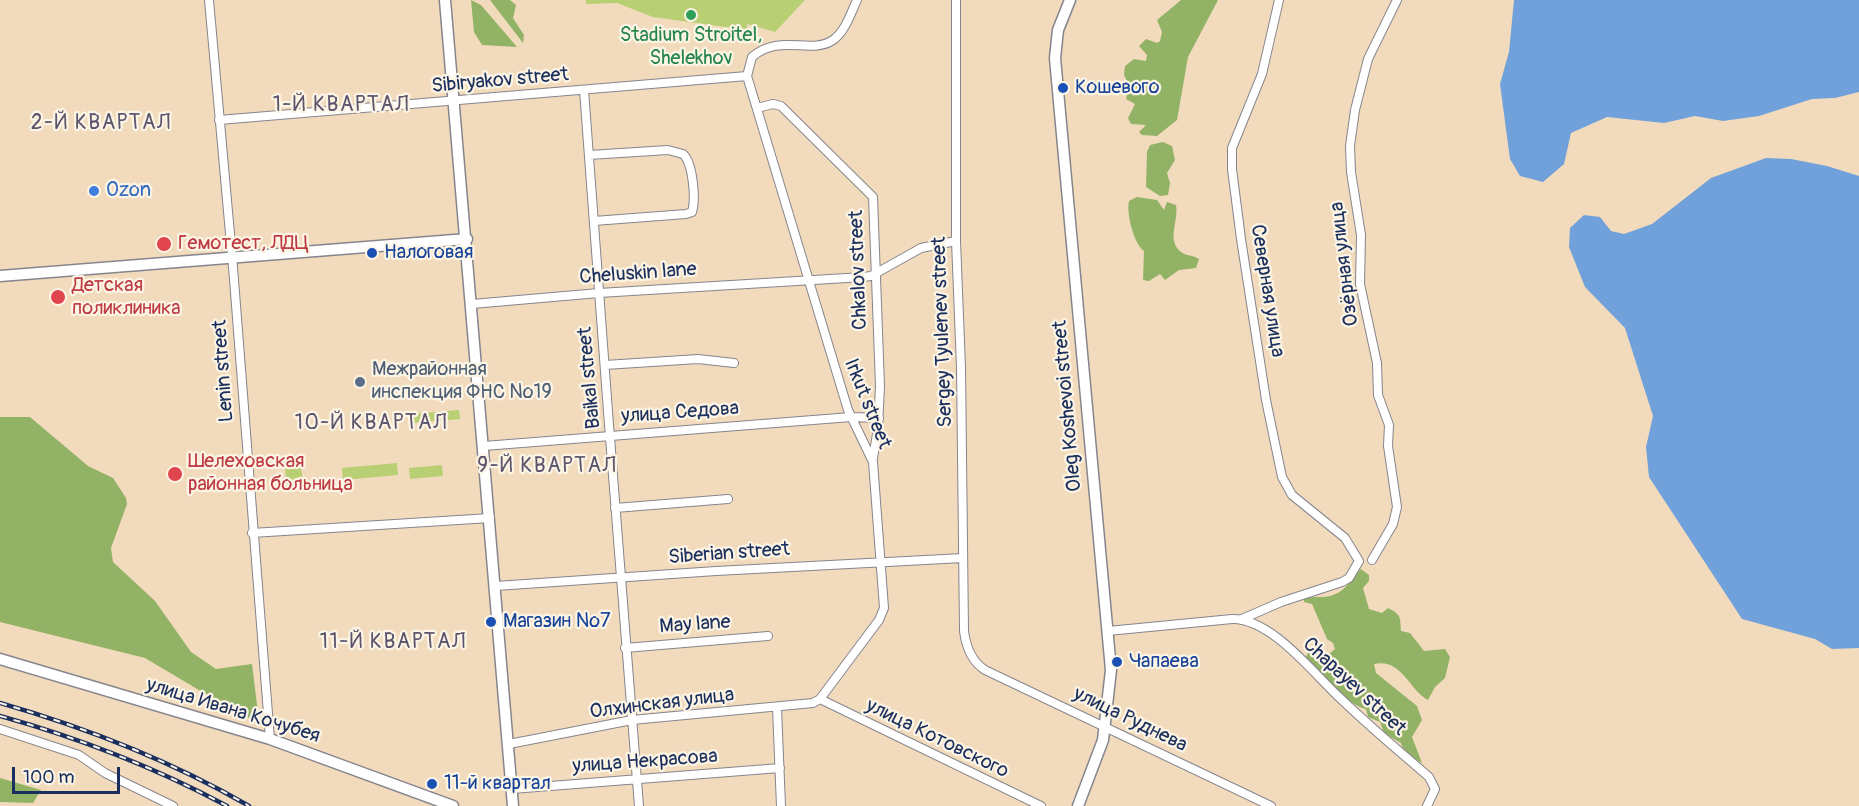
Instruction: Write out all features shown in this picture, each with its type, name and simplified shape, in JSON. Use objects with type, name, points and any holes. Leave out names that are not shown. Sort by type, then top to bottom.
[{"type":"street","name":"Lenin street","points":[[209,0],[270,739]]},
{"type":"street","points":[[445,0],[467,239],[513,806]]},
{"type":"street","points":[[747,76],[752,57],[770,45],[822,43],[834,40],[857,0]]},
{"type":"street","name":"Sergey Tyulenev street","points":[[956,0],[956,241],[959,267],[965,640],[975,661]]},
{"type":"street","name":"Oleg Koshevoi street","points":[[1070,0],[1058,30],[1055,58],[1111,680],[1106,727],[1097,761],[1078,806]]},
{"type":"street","name":"Северная улица","points":[[1242,619],[1281,602],[1342,582],[1349,578],[1359,561],[1345,538],[1292,495],[1282,477],[1266,399],[1241,239],[1232,169],[1232,148],[1262,74],[1279,0]]},
{"type":"street","name":"Озёрная улица","points":[[1372,560],[1393,524],[1397,507],[1388,446],[1389,425],[1377,390],[1377,363],[1360,284],[1361,235],[1351,172],[1350,146],[1355,110],[1368,59],[1397,0]]},
{"type":"street","name":"Sibiryakov street","points":[[219,120],[747,76]]},
{"type":"street","name":"Irkut street","points":[[747,76],[807,280],[851,417],[873,462],[882,561],[882,615],[820,699]]},
{"type":"street","name":"Baikal street","points":[[584,90],[612,435],[625,648],[639,806]]},
{"type":"street","name":"Chkalov street","points":[[757,108],[776,103],[781,106],[871,194],[876,271],[879,418],[873,462]]},
{"type":"street","points":[[589,154],[668,150],[683,154],[689,162],[693,204],[688,214],[594,221]]},
{"type":"street","points":[[0,276],[467,239]]},
{"type":"street","name":"Cheluskin lane","points":[[472,304],[599,293],[863,277],[921,248],[956,241]]},
{"type":"street","points":[[605,365],[699,359],[734,363]]},
{"type":"street","name":"улица Седова","points":[[484,446],[851,417],[879,418]]},
{"type":"street","points":[[615,508],[728,500]]},
{"type":"street","points":[[252,533],[490,518]]},
{"type":"street","name":"Siberian street","points":[[496,586],[882,561],[963,558]]},
{"type":"street","points":[[1108,631],[1242,619]]},
{"type":"street","name":"Chapayev street","points":[[1242,619],[1264,630],[1300,658],[1339,698],[1429,777],[1435,789],[1427,806]]},
{"type":"street","name":"May lane","points":[[625,648],[768,636]]},
{"type":"street","name":"улица Ивана Кочубея","points":[[0,659],[270,739],[453,806]]},
{"type":"street","name":"улица Руднева","points":[[975,661],[985,670],[1271,806]]},
{"type":"street","name":"Олхинская улица","points":[[509,744],[632,720],[777,708],[811,703],[820,699]]},
{"type":"street","name":"улица Котовского","points":[[820,699],[1041,806]]},
{"type":"street","points":[[777,708],[781,806]]},
{"type":"street","points":[[0,729],[79,755],[105,773],[157,802],[173,806]]},
{"type":"street","name":"улица Некрасова","points":[[512,789],[780,768]]},
{"type":"green space","points":[[471,0],[481,5],[517,47],[482,45],[474,32]]},
{"type":"green space","points":[[490,0],[510,0],[516,5],[513,18],[524,35],[523,43]]},
{"type":"green space","name":"Stadium Stroitel, Shelekhov","points":[[586,0],[805,0],[775,32],[747,24],[747,30],[653,17],[617,3],[586,4]]},
{"type":"green space","points":[[1181,0],[1218,0],[1188,57],[1177,120],[1157,136],[1142,135],[1139,132],[1146,125],[1131,124],[1128,118],[1135,104],[1126,99],[1129,85],[1124,75],[1125,66],[1134,59],[1146,61],[1147,55],[1139,46],[1146,39],[1157,43],[1160,41],[1162,32],[1157,20]]},
{"type":"green space","points":[[1163,142],[1172,146],[1175,160],[1167,173],[1170,183],[1168,195],[1160,196],[1146,187],[1147,152],[1150,145]]},
{"type":"green space","points":[[1137,197],[1157,200],[1164,210],[1167,202],[1176,205],[1174,242],[1181,252],[1199,259],[1196,268],[1179,270],[1165,280],[1160,274],[1149,281],[1143,280],[1144,251],[1134,235],[1128,206],[1129,201]]},
{"type":"green space","points":[[459,410],[460,419],[412,423],[412,414]]},
{"type":"green space","points":[[0,417],[30,417],[88,466],[113,478],[126,498],[127,504],[111,548],[113,562],[155,601],[191,652],[216,669],[252,664],[259,721],[241,715],[145,658],[0,622]]},
{"type":"green space","points":[[397,463],[398,475],[343,480],[342,468]]},
{"type":"green space","points":[[442,465],[443,476],[410,479],[409,468]]},
{"type":"green space","points":[[301,466],[303,483],[286,484],[285,467]]},
{"type":"green space","points":[[1361,569],[1369,575],[1369,581],[1363,588],[1369,609],[1382,613],[1388,608],[1393,610],[1399,617],[1401,631],[1410,633],[1424,651],[1445,649],[1450,657],[1445,678],[1435,687],[1428,700],[1392,666],[1384,663],[1374,664],[1376,673],[1417,706],[1422,720],[1412,737],[1422,763],[1404,753],[1401,743],[1384,733],[1380,722],[1368,717],[1366,709],[1351,702],[1306,657],[1308,653],[1329,654],[1335,649],[1333,643],[1327,639],[1312,604],[1304,602],[1304,599],[1329,596],[1339,592]]},
{"type":"green space","points":[[0,778],[41,790],[33,803],[0,802]]},
{"type":"water","points":[[1514,0],[1859,0],[1859,92],[1835,98],[1812,99],[1759,116],[1723,121],[1695,116],[1664,123],[1607,117],[1571,133],[1564,164],[1543,182],[1520,176],[1510,159],[1500,84],[1509,52]]},
{"type":"water","points":[[1766,158],[1791,159],[1827,166],[1859,176],[1859,648],[1832,649],[1815,639],[1742,619],[1649,477],[1646,447],[1653,416],[1625,328],[1585,287],[1569,247],[1570,228],[1584,215],[1600,217],[1611,231],[1624,234],[1652,224],[1711,178]]},
{"type":"railway","points":[[0,703],[65,723],[128,747],[189,774],[249,806]]},
{"type":"railway","points":[[0,716],[116,755],[227,806]]},
{"type":"place","name":"Stadium Stroitel, Shelekhov","points":[[691,15]]},
{"type":"place","name":"Кошевого","points":[[1063,88]]},
{"type":"place","name":"Ozon","points":[[94,191]]},
{"type":"place","name":"Гемотест, ЛДЦ","points":[[164,244]]},
{"type":"place","name":"Налоговая","points":[[372,253]]},
{"type":"place","name":"Детская поликлиника","points":[[58,297]]},
{"type":"place","name":"Межрайонная инспекция ФНС №19","points":[[360,382]]},
{"type":"place","name":"Шелеховская районная больница","points":[[175,474]]},
{"type":"place","name":"Магазин №7","points":[[491,622]]},
{"type":"place","name":"Чапаева","points":[[1117,662]]},
{"type":"place","name":"11-й квартал","points":[[432,784]]},
{"type":"district","name":"1-Й КВАРТАЛ","points":[[341,106]]},
{"type":"district","name":"2-Й КВАРТАЛ","points":[[101,124]]},
{"type":"district","name":"10-Й КВАРТАЛ","points":[[371,424]]},
{"type":"district","name":"9-Й КВАРТАЛ","points":[[547,467]]},
{"type":"district","name":"11-Й КВАРТАЛ","points":[[393,643]]}]
